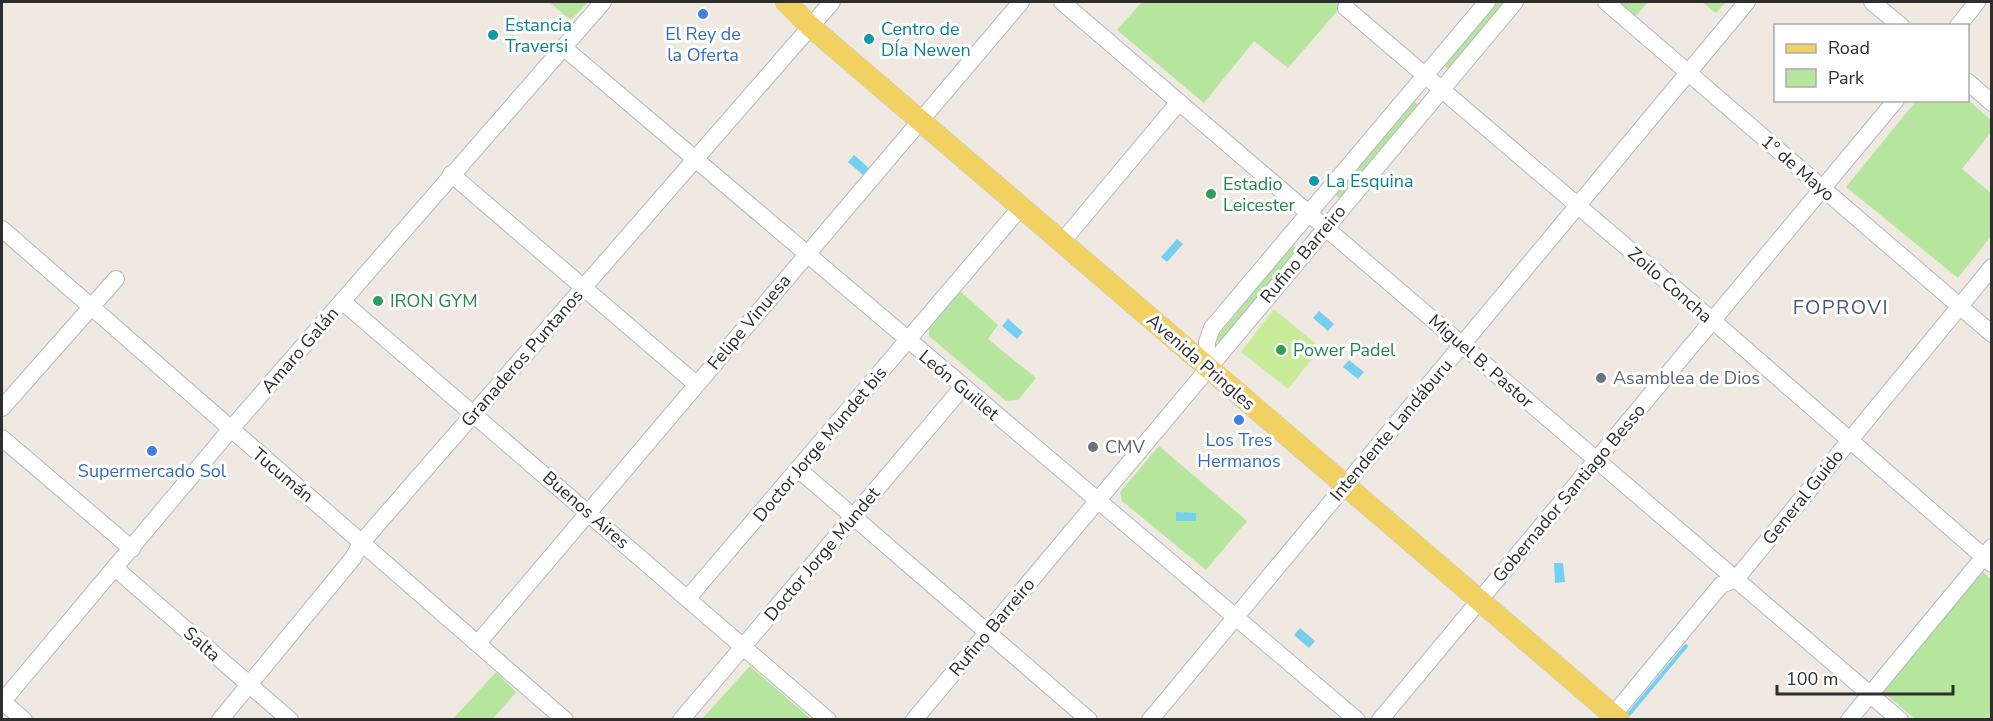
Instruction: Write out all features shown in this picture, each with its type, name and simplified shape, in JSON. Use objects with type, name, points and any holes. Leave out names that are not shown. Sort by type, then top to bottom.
[{"type":"main road","name":"Avenida Pringles","points":[[786,2],[811,27],[1480,600],[1614,718]]},
{"type":"street","name":"Amaro Galán","points":[[2,701],[230,430],[603,2]]},
{"type":"street","name":"Granaderos Puntanos","points":[[220,720],[353,558],[362,542],[832,2]]},
{"type":"street","name":"Felipe Vinuesa","points":[[478,643],[1021,2]]},
{"type":"street","name":"Miguel B. Pastor","points":[[1062,2],[1900,720]]},
{"type":"street","name":"Rufino Barreiro","points":[[1208,368],[1207,342],[1212,328],[1487,2]]},
{"type":"street","name":"Rufino Barreiro","points":[[914,720],[1515,2]]},
{"type":"street","name":"1º de Mayo","points":[[1606,2],[1992,334]]},
{"type":"street","name":"Intendente Landáburu","points":[[1150,720],[1747,2]]},
{"type":"street","points":[[1872,2],[1899,24]]},
{"type":"street","points":[[1960,24],[1977,2]]},
{"type":"street","name":"Zoilo Concha","points":[[1346,8],[1850,440],[1989,556]]},
{"type":"street","name":"León Guillet","points":[[563,47],[1357,720]]},
{"type":"street","points":[[1969,83],[1992,103]]},
{"type":"street","points":[[1062,242],[1179,102]]},
{"type":"street","name":"Gobernador Santiago Besso","points":[[1380,720],[1894,102]]},
{"type":"street","points":[[451,174],[696,384]]},
{"type":"street","name":"Doctor Jorge Mundet bis","points":[[688,598],[1020,207]]},
{"type":"street","name":"Tucumán","points":[[2,229],[565,720]]},
{"type":"street","name":"General Guido","points":[[1614,718],[1721,585],[1736,579],[1992,267]]},
{"type":"street","points":[[2,408],[116,279]]},
{"type":"street","name":"Buenos Aires","points":[[343,302],[828,720]]},
{"type":"street","name":"Doctor Jorge Mundet","points":[[681,720],[962,387]]},
{"type":"street","points":[[2,438],[132,549]]},
{"type":"street","points":[[798,469],[1089,720]]},
{"type":"street","points":[[1849,720],[1989,556]]},
{"type":"street","name":"Salta","points":[[115,568],[290,720]]},
{"type":"street","points":[[2,701],[24,720]]},
{"type":"green space","points":[[549,2],[588,2],[571,20]]},
{"type":"green space","points":[[1142,2],[1345,2],[1288,68],[1254,41],[1204,103],[1117,30]]},
{"type":"green space","points":[[1496,2],[1506,2],[1450,70],[1444,65]]},
{"type":"green space","points":[[1614,2],[1648,2],[1634,18]]},
{"type":"green space","points":[[1702,2],[1726,2],[1716,13]]},
{"type":"green space","points":[[1412,100],[1418,105],[1341,199],[1334,194]]},
{"type":"green space","points":[[1969,101],[1991,120],[1991,132],[1962,169],[1991,193],[1991,236],[1958,278],[1846,187],[1915,102]]},
{"type":"green space","points":[[1292,245],[1299,250],[1221,343],[1215,339]]},
{"type":"green space","points":[[960,291],[998,325],[988,339],[1036,378],[1018,400],[1006,401],[929,336],[929,329]]},
{"type":"green space","name":"Power Padel","points":[[1274,309],[1321,348],[1288,389],[1241,352]]},
{"type":"green space","points":[[1159,446],[1247,521],[1206,570],[1122,501],[1120,492]]},
{"type":"green space","points":[[1982,571],[1991,579],[1991,719],[1915,719],[1881,690]]},
{"type":"green space","points":[[750,666],[811,719],[702,719]]},
{"type":"green space","points":[[496,672],[516,692],[493,719],[453,719]]},
{"type":"water","points":[[854,155],[869,168],[863,175],[848,162]]},
{"type":"water","points":[[1177,239],[1183,244],[1167,262],[1161,257]]},
{"type":"water","points":[[1319,311],[1334,324],[1328,331],[1313,318]]},
{"type":"water","points":[[1008,319],[1023,332],[1017,339],[1002,326]]},
{"type":"water","points":[[1349,360],[1364,372],[1358,379],[1343,367]]},
{"type":"water","points":[[1176,512],[1196,513],[1196,521],[1176,521]]},
{"type":"water","points":[[1554,563],[1563,563],[1565,582],[1555,583]]},
{"type":"water","points":[[1300,628],[1315,641],[1309,648],[1294,635]]},
{"type":"waterway","points":[[1629,714],[1686,646]]},
{"type":"place","name":"El Rey de la Oferta","points":[[703,14]]},
{"type":"place","name":"Estancia Traversi","points":[[493,35]]},
{"type":"place","name":"Centro de DÍa Newen","points":[[869,39]]},
{"type":"place","name":"La Esquina","points":[[1314,181]]},
{"type":"place","name":"Estadio Leicester","points":[[1211,194]]},
{"type":"place","name":"IRON GYM","points":[[378,301]]},
{"type":"place","name":"Power Padel","points":[[1281,350]]},
{"type":"place","name":"Asamblea de Dios","points":[[1601,378]]},
{"type":"place","name":"Los Tres Hermanos","points":[[1239,420]]},
{"type":"place","name":"CMV","points":[[1093,447]]},
{"type":"place","name":"Supermercado Sol","points":[[152,451]]},
{"type":"district","name":"FOPROVI","points":[[1841,307]]}]
